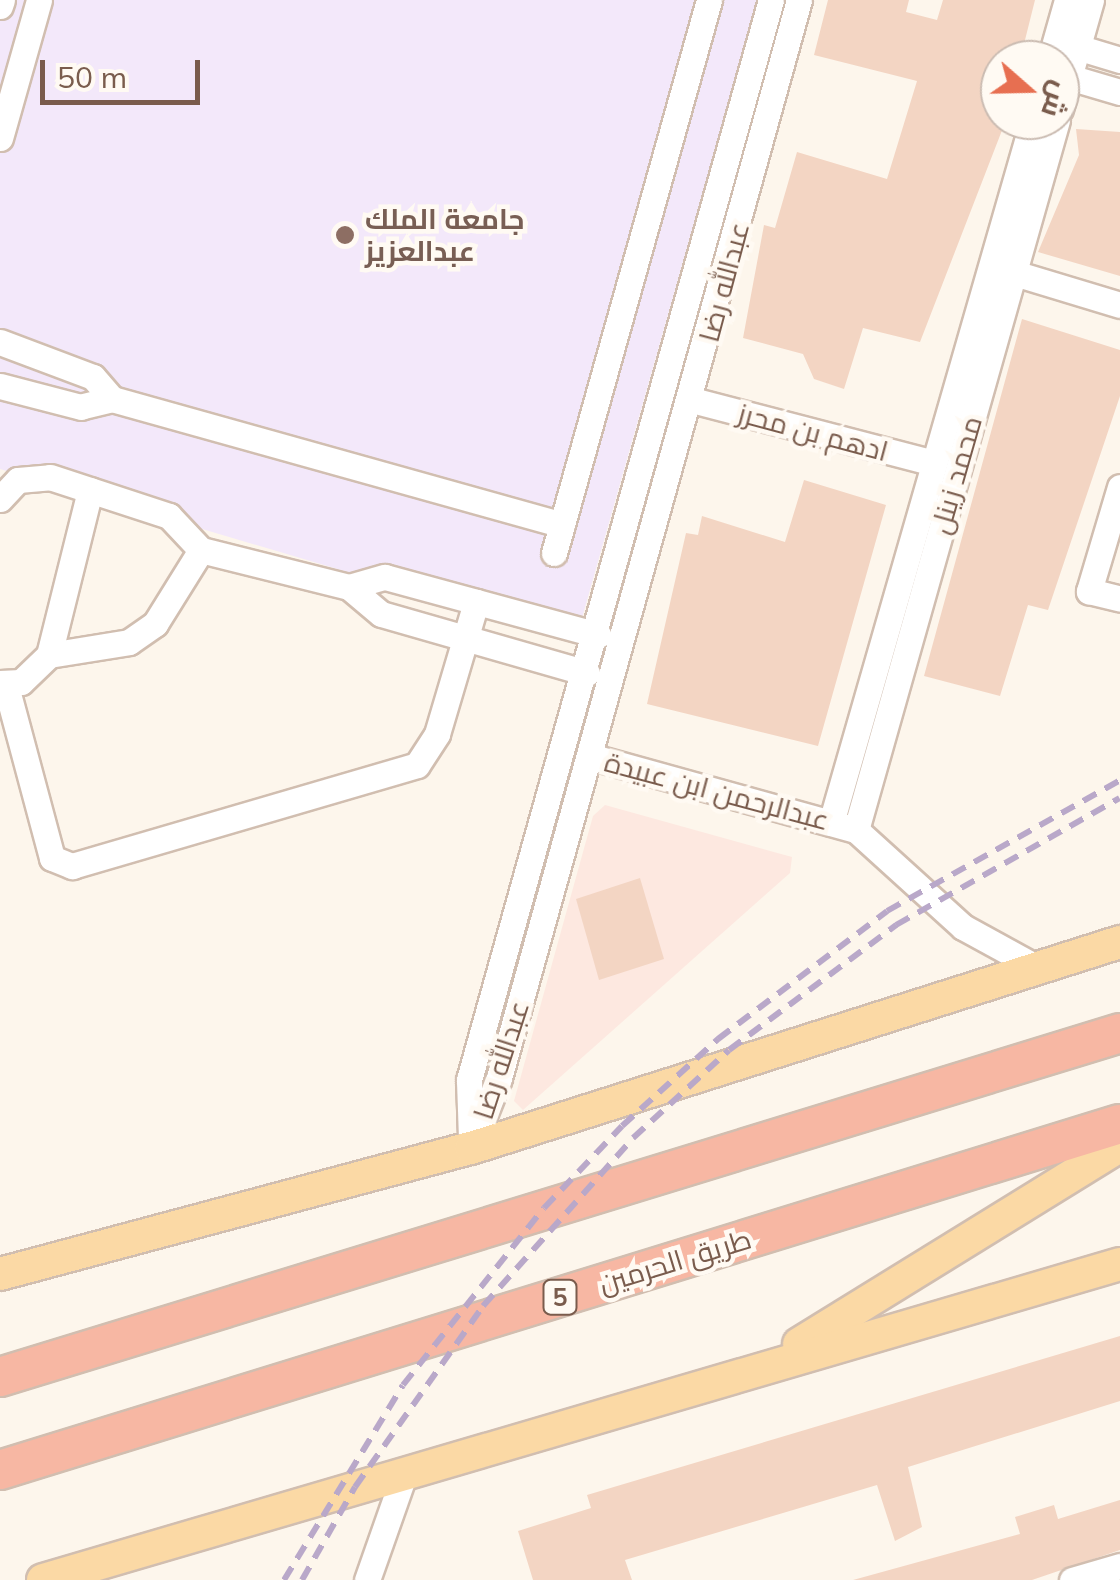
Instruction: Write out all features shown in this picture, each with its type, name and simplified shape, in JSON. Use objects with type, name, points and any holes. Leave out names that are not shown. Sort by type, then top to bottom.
[{"type":"highway","points":[[0,1377],[1120,1033]]},
{"type":"highway","name":"طريق الحرمين","points":[[0,1470],[1120,1124]]},
{"type":"main road","points":[[0,1274],[471,1148],[1120,942]]},
{"type":"main road","points":[[727,1378],[814,1336],[1120,1146]]},
{"type":"main road","points":[[0,1296],[120,1242]]},
{"type":"main road","points":[[43,1580],[1120,1264]]},
{"type":"street","points":[[0,138],[38,0]]},
{"type":"street","points":[[554,553],[709,0]]},
{"type":"street","name":"عبدالله رضا","points":[[471,1148],[469,1080],[598,635],[771,0]]},
{"type":"street","name":"عبدالله رضا","points":[[471,1148],[692,400],[800,0]]},
{"type":"street","points":[[1063,40],[1068,0]]},
{"type":"street","points":[[1079,40],[1090,0]]},
{"type":"street","points":[[1080,48],[1120,60]]},
{"type":"street","points":[[1080,77],[1120,92]]},
{"type":"street","name":"محمد زينل","points":[[844,826],[1002,270],[1029,140]]},
{"type":"street","name":"محمد زينل","points":[[844,826],[934,463],[1050,140]]},
{"type":"street","points":[[1002,270],[1120,305]]},
{"type":"street","points":[[0,342],[93,377],[112,399]]},
{"type":"street","points":[[0,386],[81,406],[112,399],[562,525]]},
{"type":"street","name":"ادهم بن محرز","points":[[692,400],[934,463]]},
{"type":"street","points":[[0,498],[32,474],[169,516],[201,550],[349,587],[385,577],[598,635]]},
{"type":"street","points":[[1120,487],[1089,591],[1120,599]]},
{"type":"street","points":[[49,655],[90,490]]},
{"type":"street","points":[[201,550],[155,624],[129,642],[49,655],[3,684],[52,858],[72,866],[418,765],[437,734],[476,602]]},
{"type":"street","points":[[349,587],[368,609],[587,672]]},
{"type":"street","name":"عبدالرحمن ابن عبيدة","points":[[589,756],[844,826],[964,927],[1036,967]]},
{"type":"street","points":[[367,1580],[404,1475]]},
{"type":"street","points":[[1072,1580],[1120,1566]]},
{"type":"shaded area","name":"جامعة الملك عبدالعزيز","points":[[0,0],[757,0],[582,618],[560,635],[0,469]]},
{"type":"shaded area","points":[[605,805],[792,857],[790,873],[523,1110],[514,1101],[593,816]]},
{"type":"building","points":[[828,0],[909,0],[906,12],[937,20],[943,0],[1035,0],[1025,40],[980,40],[980,140],[998,140],[920,342],[863,328],[844,389],[814,379],[803,354],[743,338],[764,225],[775,228],[797,152],[887,179],[917,81],[814,55]]},
{"type":"building","points":[[1080,129],[1120,132],[1120,276],[1038,252],[1079,155]]},
{"type":"building","points":[[1022,319],[1120,350],[1120,396],[1048,610],[1028,605],[1000,696],[924,676]]},
{"type":"building","points":[[804,480],[886,505],[818,746],[647,704],[686,533],[698,535],[702,516],[785,542]]},
{"type":"building","points":[[640,878],[664,959],[599,980],[576,899]]},
{"type":"building","points":[[1120,1336],[1120,1401],[908,1467],[922,1527],[895,1541],[877,1485],[625,1560],[632,1580],[533,1580],[518,1531],[591,1508],[587,1495]]},
{"type":"building","points":[[1120,1500],[1120,1550],[1032,1580],[853,1580],[1020,1534],[1015,1517],[1054,1505],[1058,1519]]},
{"type":"railway","points":[[284,1580],[403,1385],[544,1208],[622,1126],[718,1039],[887,911],[1120,780]]},
{"type":"railway","points":[[302,1580],[355,1487],[483,1306],[633,1138],[729,1050],[896,925],[1120,798]]},
{"type":"place","name":"جامعة الملك عبدالعزيز","points":[[345,235]]}]
